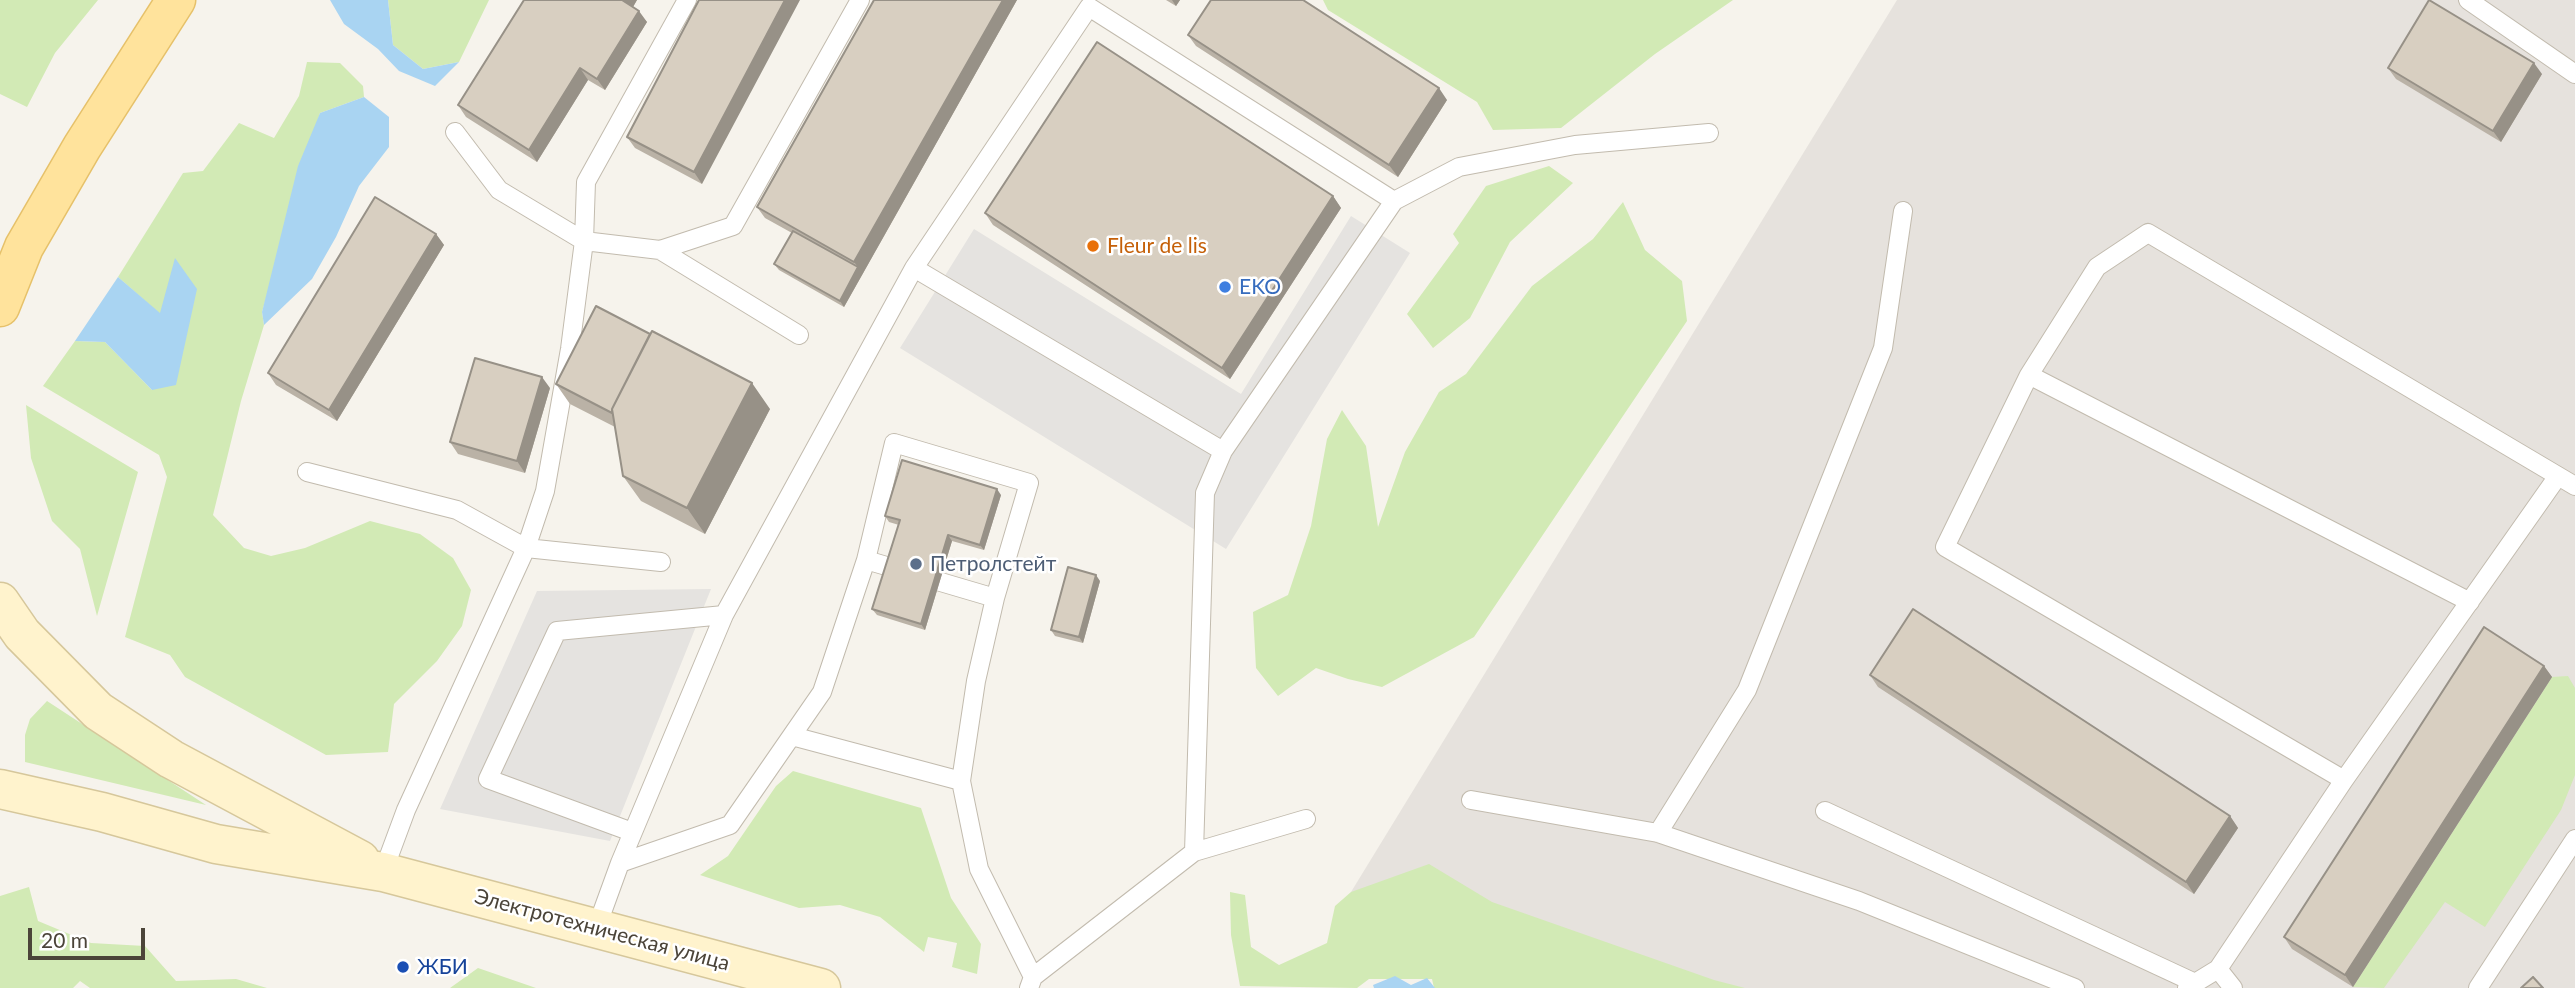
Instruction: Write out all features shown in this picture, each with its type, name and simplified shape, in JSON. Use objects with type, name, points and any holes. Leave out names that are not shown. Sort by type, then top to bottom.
[{"type":"main road","points":[[0,307],[24,247],[76,157],[176,0]]},
{"type":"main road","points":[[0,245],[76,157]]},
{"type":"main road","points":[[0,601],[22,634],[98,711],[182,765],[383,872]]},
{"type":"main road","points":[[0,789],[216,844],[383,872]]},
{"type":"main road","name":"Электротехническая улица","points":[[383,872],[821,988]]},
{"type":"lane","points":[[383,872],[406,810],[526,548],[547,478],[570,349],[584,241],[586,182],[687,0]]},
{"type":"lane","points":[[660,250],[733,226],[860,0]]},
{"type":"lane","points":[[2468,0],[2575,74]]},
{"type":"lane","points":[[596,929],[632,832],[724,615],[914,268],[1089,7],[1394,201]]},
{"type":"lane","points":[[455,132],[499,190],[584,241],[660,250],[799,335]]},
{"type":"lane","points":[[1194,852],[1205,493],[1223,451],[1394,201],[1459,167],[1574,145],[1709,133]]},
{"type":"lane","points":[[1658,833],[1746,690],[1883,348],[1903,211]]},
{"type":"lane","points":[[2344,780],[1945,547],[2029,375],[2097,267],[2148,233],[2575,486]]},
{"type":"lane","points":[[914,268],[1223,451]]},
{"type":"lane","points":[[2029,375],[2470,602]]},
{"type":"lane","points":[[620,863],[730,824],[822,692],[866,560],[894,443],[1029,483],[995,598],[976,681],[961,781],[979,869],[1031,983],[1194,852],[1306,819]]},
{"type":"lane","points":[[307,471],[457,510],[526,548],[661,562]]},
{"type":"lane","points":[[1825,811],[2190,985],[2218,969],[2344,780],[2558,476]]},
{"type":"lane","points":[[866,560],[995,598]]},
{"type":"lane","points":[[632,832],[488,779],[556,631],[724,615]]},
{"type":"lane","points":[[792,736],[961,781]]},
{"type":"lane","points":[[1471,800],[1658,833],[1858,901],[2075,988]]},
{"type":"lane","points":[[2478,988],[2575,839]]},
{"type":"lane","points":[[2218,969],[2233,988]]},
{"type":"shaded area","points":[[1897,0],[2575,0],[2575,988],[1708,988],[1351,892]]},
{"type":"shaded area","points":[[1351,216],[1410,253],[1226,549],[900,348],[974,229],[1241,394]]},
{"type":"shaded area","points":[[711,589],[610,841],[440,809],[537,591]]},
{"type":"green space","points":[[0,0],[98,0],[55,53],[27,107],[0,94]]},
{"type":"green space","points":[[388,0],[489,0],[459,62],[423,69],[393,45]]},
{"type":"green space","points":[[1323,0],[1733,0],[1655,54],[1561,128],[1493,130],[1477,102],[1328,10]]},
{"type":"green space","points":[[307,62],[340,63],[363,86],[364,97],[320,113],[262,312],[264,325],[241,401],[213,515],[244,548],[271,556],[305,548],[370,521],[420,534],[453,558],[471,590],[462,626],[437,661],[394,704],[388,752],[326,755],[185,677],[170,655],[125,637],[167,477],[159,455],[43,386],[75,341],[105,342],[152,390],[160,314],[118,277],[183,173],[203,171],[239,123],[274,138],[299,96]]},
{"type":"green space","points":[[1549,166],[1573,183],[1510,242],[1470,318],[1433,348],[1407,314],[1459,243],[1453,234],[1486,186]]},
{"type":"green space","points":[[1623,202],[1645,250],[1682,281],[1687,321],[1474,637],[1382,687],[1316,668],[1278,696],[1256,668],[1253,612],[1288,595],[1311,526],[1327,439],[1342,410],[1366,446],[1378,527],[1405,452],[1439,392],[1466,374],[1532,286],[1593,239]]},
{"type":"green space","points":[[26,405],[138,472],[97,616],[80,549],[52,521],[31,458]]},
{"type":"green space","points":[[2568,676],[2575,688],[2575,775],[2561,810],[2485,927],[2445,902],[2384,988],[2353,987],[2552,677]]},
{"type":"green space","points":[[47,701],[206,805],[25,762],[25,735],[30,719]]},
{"type":"green space","points":[[793,771],[921,808],[951,898],[981,944],[977,974],[952,967],[957,943],[928,937],[924,952],[880,917],[840,905],[799,908],[700,875],[728,856],[776,786]]},
{"type":"green space","points":[[1429,864],[1492,902],[1714,980],[1745,988],[1434,988],[1432,979],[1369,979],[1357,988],[1240,986],[1231,935],[1230,892],[1245,895],[1251,947],[1279,965],[1327,943],[1335,906],[1351,892]]},
{"type":"green space","points":[[29,887],[38,921],[91,943],[145,946],[176,981],[236,979],[267,988],[90,988],[80,981],[73,988],[0,988],[0,896]]},
{"type":"green space","points":[[478,968],[536,988],[450,988]]},
{"type":"water","points":[[330,0],[388,0],[393,45],[423,69],[459,62],[435,86],[399,71],[378,49],[344,24]]},
{"type":"water","points":[[364,97],[389,117],[389,147],[359,186],[336,237],[312,279],[264,325],[262,312],[298,166],[320,113]]},
{"type":"water","points":[[175,258],[197,289],[176,385],[152,390],[105,342],[75,341],[118,277],[160,313]]},
{"type":"water","points":[[1395,976],[1411,985],[1427,978],[1435,988],[1374,988],[1373,985]]},
{"type":"building","points":[[524,0],[622,0],[639,11],[597,79],[580,68],[529,150],[458,105]]},
{"type":"building","points":[[699,0],[785,0],[694,172],[627,137]]},
{"type":"building","points":[[874,0],[1003,0],[854,262],[757,207]]},
{"type":"building","points":[[1211,0],[1303,0],[1439,88],[1389,165],[1188,35]]},
{"type":"building","points":[[2429,0],[2534,63],[2493,131],[2388,68]]},
{"type":"building","points":[[1097,42],[1333,196],[1222,368],[985,213]]},
{"type":"building","points":[[375,197],[436,234],[329,410],[268,373]]},
{"type":"building","points":[[793,231],[858,267],[840,301],[774,264]]},
{"type":"building","points":[[596,306],[650,334],[612,413],[556,384]]},
{"type":"building","points":[[652,331],[752,383],[687,508],[623,476],[612,409]]},
{"type":"building","points":[[475,358],[542,377],[517,461],[450,442]]},
{"type":"building","points":[[902,460],[997,489],[980,545],[948,535],[921,624],[872,609],[900,520],[885,516]]},
{"type":"building","points":[[1068,567],[1096,575],[1079,637],[1051,630]]},
{"type":"building","points":[[1913,609],[2230,816],[2186,882],[1870,675]]},
{"type":"building","points":[[2484,627],[2544,666],[2345,975],[2284,937]]},
{"type":"building","points":[[2533,977],[2543,988],[2521,988]]},
{"type":"place","name":"Fleur de lis","points":[[1093,246]]},
{"type":"place","name":"EKO","points":[[1225,287]]},
{"type":"place","name":"Петролстейт","points":[[916,564]]},
{"type":"place","name":"ЖБИ","points":[[403,967]]}]
